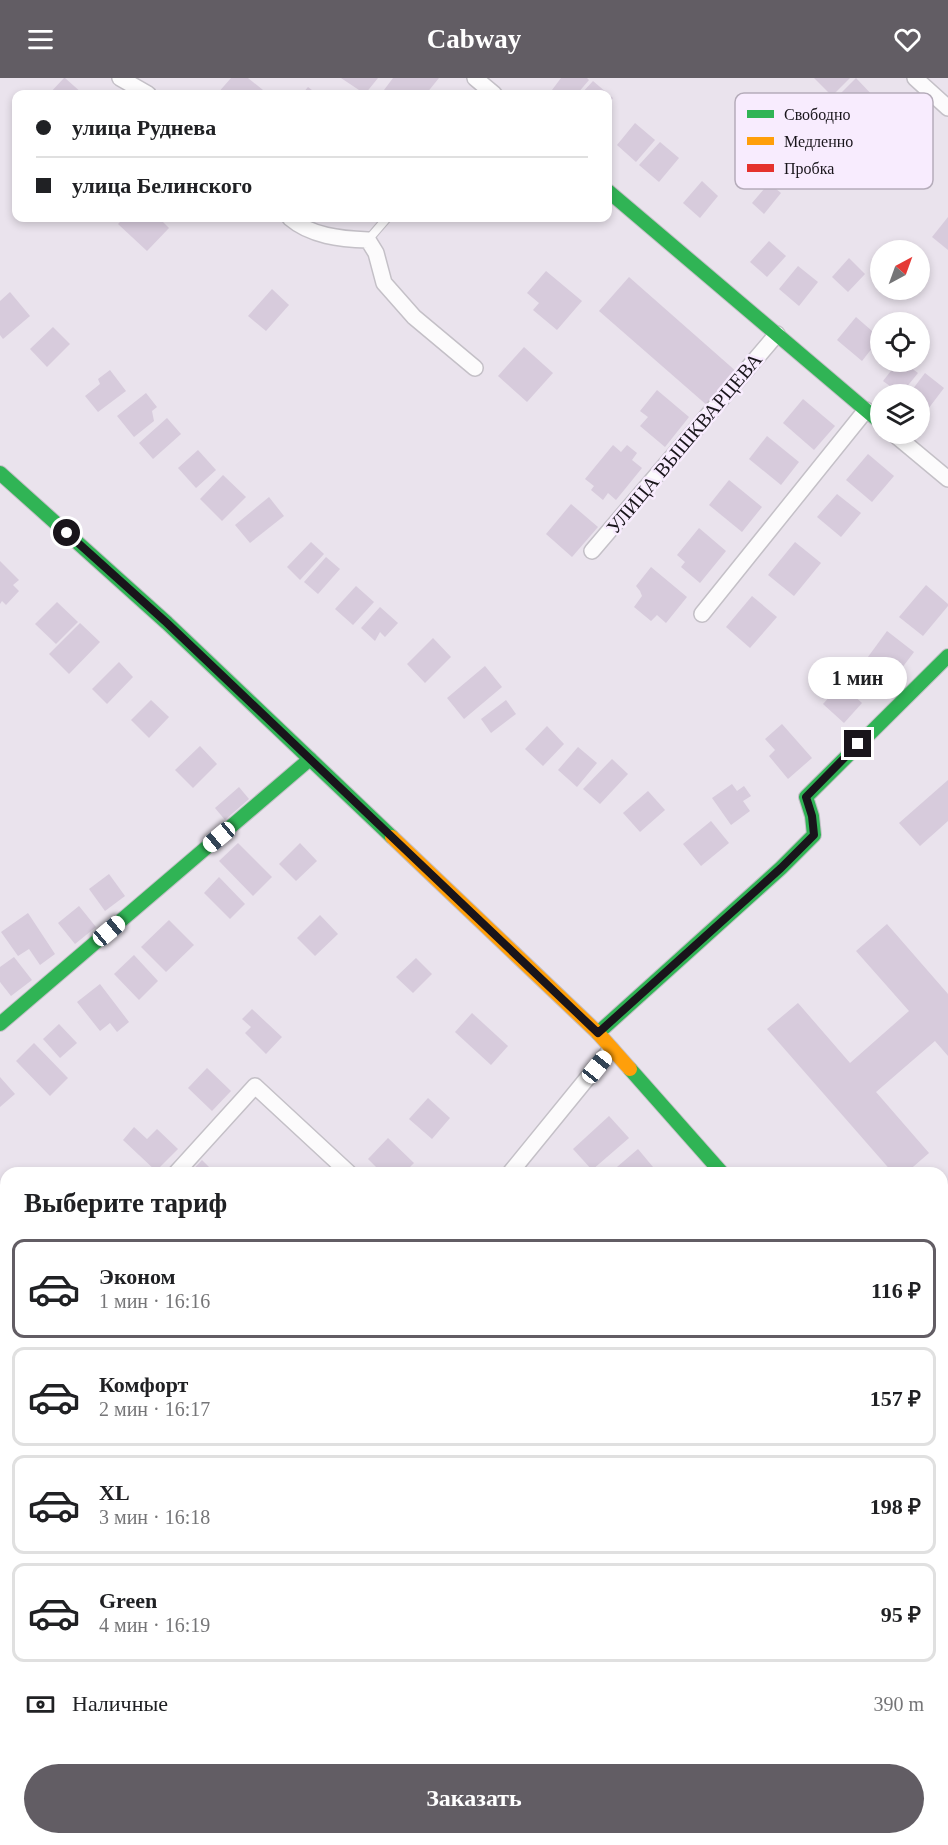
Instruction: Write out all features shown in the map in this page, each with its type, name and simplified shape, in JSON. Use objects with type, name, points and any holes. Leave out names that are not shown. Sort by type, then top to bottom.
[{"type":"street","points":[[120,78],[141,90]]},
{"type":"street","points":[[474,78],[489,90]]},
{"type":"street","points":[[915,78],[932,93]]},
{"type":"street","points":[[933,94],[948,108]]},
{"type":"street","name":"УЛИЦА ВЫШКВАРЦЕВА","points":[[612,193],[870,413]]},
{"type":"street","points":[[295,222],[302,228],[341,239],[368,240],[376,253],[384,283],[414,317],[475,368]]},
{"type":"street","name":"УЛИЦА ВЫШКВАРЦЕВА","points":[[592,552],[777,334]]},
{"type":"street","points":[[702,614],[866,410]]},
{"type":"street","points":[[906,444],[948,479]]},
{"type":"street","points":[[0,473],[167,623],[598,1033],[717,1167]]},
{"type":"street","points":[[598,1033],[781,868],[814,835],[812,816],[806,797],[948,656]]},
{"type":"street","points":[[0,1024],[310,759]]},
{"type":"street","points":[[515,1167],[611,1049]]},
{"type":"street","points":[[181,1167],[255,1086],[343,1167]]},
{"type":"lane","points":[[368,240],[384,222]]},
{"type":"building","points":[[65,78],[78,90],[53,90]]},
{"type":"building","points":[[231,78],[248,78],[263,90],[220,90]]},
{"type":"building","points":[[341,78],[378,78],[368,90],[359,90]]},
{"type":"building","points":[[393,78],[439,78],[429,90],[384,90]]},
{"type":"building","points":[[561,78],[587,78],[589,80],[580,90],[552,90]]},
{"type":"building","points":[[814,78],[850,78],[835,93],[829,93]]},
{"type":"building","points":[[856,78],[870,93],[841,93]]},
{"type":"building","points":[[593,81],[604,90],[585,90]]},
{"type":"building","points":[[635,123],[655,140],[636,162],[617,145]]},
{"type":"building","points":[[660,142],[679,158],[659,182],[639,165]]},
{"type":"building","points":[[702,181],[718,196],[700,218],[683,203]]},
{"type":"building","points":[[764,189],[776,189],[781,193],[764,214],[752,203]]},
{"type":"building","points":[[948,217],[948,250],[932,237]]},
{"type":"building","points":[[120,222],[163,222],[169,228],[147,251],[118,224]]},
{"type":"building","points":[[769,241],[786,256],[767,277],[750,262]]},
{"type":"building","points":[[849,258],[865,274],[848,292],[832,277]]},
{"type":"building","points":[[798,266],[818,282],[799,306],[779,289]]},
{"type":"building","points":[[546,271],[582,301],[557,330],[533,310],[539,303],[527,293]]},
{"type":"building","points":[[629,277],[738,373],[709,407],[599,311]]},
{"type":"building","points":[[272,289],[289,305],[266,331],[248,316]]},
{"type":"building","points":[[10,292],[30,316],[3,339],[0,335],[0,301]]},
{"type":"building","points":[[856,317],[870,329],[870,351],[862,361],[837,340]]},
{"type":"building","points":[[53,327],[70,344],[47,367],[30,349]]},
{"type":"building","points":[[524,347],[553,373],[527,402],[498,376]]},
{"type":"building","points":[[110,370],[126,391],[98,412],[85,396],[100,384],[98,379]]},
{"type":"building","points":[[890,372],[918,373],[909,384],[887,384],[883,381]]},
{"type":"building","points":[[925,373],[944,388],[930,406],[930,384],[917,384]]},
{"type":"building","points":[[657,390],[689,417],[665,447],[640,426],[648,417],[640,411]]},
{"type":"building","points":[[146,393],[157,407],[152,411],[154,421],[134,437],[117,416]]},
{"type":"building","points":[[803,399],[835,426],[814,450],[783,423]]},
{"type":"building","points":[[167,418],[181,434],[153,459],[139,443]]},
{"type":"building","points":[[767,436],[799,462],[781,485],[749,459]]},
{"type":"building","points":[[613,445],[621,452],[627,445],[637,453],[632,460],[642,468],[616,500],[608,493],[603,500],[591,490],[594,486],[585,479]]},
{"type":"building","points":[[198,450],[216,470],[196,488],[178,468]]},
{"type":"building","points":[[868,454],[894,476],[872,502],[846,480]]},
{"type":"building","points":[[223,475],[246,497],[222,521],[200,499]]},
{"type":"building","points":[[729,480],[762,507],[742,532],[709,505]]},
{"type":"building","points":[[837,494],[861,513],[841,537],[817,517]]},
{"type":"building","points":[[269,497],[284,516],[250,543],[235,525]]},
{"type":"building","points":[[571,504],[598,527],[572,557],[546,534]]},
{"type":"building","points":[[699,528],[726,551],[700,583],[681,567],[685,562],[677,555]]},
{"type":"building","points":[[311,542],[324,554],[300,580],[287,567]]},
{"type":"building","points":[[795,542],[821,563],[794,596],[768,575]]},
{"type":"building","points":[[326,557],[340,569],[318,594],[304,582]]},
{"type":"building","points":[[0,561],[19,580],[13,585],[19,591],[6,605],[2,601],[0,604]]},
{"type":"building","points":[[651,567],[687,597],[666,623],[657,615],[651,621],[634,607],[642,596],[636,586]]},
{"type":"building","points":[[926,585],[948,606],[923,636],[899,617]]},
{"type":"building","points":[[356,586],[374,602],[353,625],[335,609]]},
{"type":"building","points":[[752,596],[777,617],[750,648],[726,627]]},
{"type":"building","points":[[57,602],[78,622],[56,644],[35,624]]},
{"type":"building","points":[[380,607],[398,623],[385,637],[380,632],[375,641],[361,628]]},
{"type":"building","points":[[80,623],[100,642],[69,674],[49,654]]},
{"type":"building","points":[[887,631],[914,652],[892,681],[865,661]]},
{"type":"building","points":[[433,638],[451,657],[425,683],[407,664]]},
{"type":"building","points":[[119,662],[133,677],[107,704],[92,689]]},
{"type":"building","points":[[485,666],[502,687],[464,719],[447,698]]},
{"type":"building","points":[[841,684],[862,703],[844,723],[823,704]]},
{"type":"building","points":[[151,700],[169,717],[149,738],[131,720]]},
{"type":"building","points":[[506,700],[516,714],[491,733],[481,719]]},
{"type":"building","points":[[782,724],[812,758],[788,779],[769,756],[775,750],[765,739]]},
{"type":"building","points":[[547,726],[564,744],[543,766],[525,749]]},
{"type":"building","points":[[200,746],[217,764],[193,788],[175,770]]},
{"type":"building","points":[[578,747],[597,763],[577,787],[558,770]]},
{"type":"building","points":[[612,759],[628,774],[600,804],[583,789]]},
{"type":"building","points":[[948,780],[948,821],[920,846],[899,823]]},
{"type":"building","points":[[732,784],[737,791],[744,786],[751,796],[743,801],[750,811],[731,825],[712,798]]},
{"type":"building","points":[[239,787],[249,799],[225,820],[215,808]]},
{"type":"building","points":[[648,791],[665,810],[640,832],[623,813]]},
{"type":"building","points":[[711,821],[729,843],[701,866],[683,844]]},
{"type":"building","points":[[238,843],[272,877],[253,896],[219,861]]},
{"type":"building","points":[[300,843],[317,861],[296,881],[279,864]]},
{"type":"building","points":[[109,874],[125,896],[105,911],[89,889]]},
{"type":"building","points":[[219,877],[245,904],[230,919],[204,893]]},
{"type":"building","points":[[79,906],[96,927],[75,944],[58,923]]},
{"type":"building","points":[[28,913],[55,954],[40,965],[29,949],[18,956],[1,932]]},
{"type":"building","points":[[320,915],[338,934],[315,956],[297,938]]},
{"type":"building","points":[[169,920],[194,945],[166,972],[141,947]]},
{"type":"building","points":[[887,924],[948,994],[948,1056],[935,1041],[876,1092],[929,1153],[913,1167],[888,1167],[767,1029],[798,1003],[850,1063],[909,1011],[856,951]]},
{"type":"building","points":[[134,955],[158,981],[139,1000],[114,974]]},
{"type":"building","points":[[14,957],[32,980],[11,996],[0,982],[0,967]]},
{"type":"building","points":[[416,958],[432,974],[413,993],[396,977]]},
{"type":"building","points":[[100,984],[129,1022],[117,1032],[110,1023],[100,1031],[77,1002]]},
{"type":"building","points":[[252,1009],[282,1037],[266,1054],[245,1033],[251,1027],[242,1019]]},
{"type":"building","points":[[472,1013],[508,1046],[491,1065],[455,1032]]},
{"type":"building","points":[[59,1024],[77,1043],[60,1058],[43,1039]]},
{"type":"building","points":[[34,1043],[68,1078],[50,1096],[16,1061]]},
{"type":"building","points":[[207,1068],[231,1091],[212,1111],[188,1088]]},
{"type":"building","points":[[0,1077],[15,1094],[0,1107]]},
{"type":"building","points":[[428,1098],[450,1118],[432,1139],[409,1119]]},
{"type":"building","points":[[609,1116],[629,1138],[595,1167],[589,1167],[573,1149]]},
{"type":"building","points":[[134,1127],[147,1139],[157,1129],[178,1149],[160,1167],[152,1167],[123,1140]]},
{"type":"building","points":[[388,1138],[414,1163],[410,1167],[376,1167],[368,1159]]},
{"type":"building","points":[[638,1149],[653,1167],[617,1167]]},
{"type":"building","points":[[202,1160],[209,1167],[196,1167]]},
{"type":"traffic: fast","points":[[612,194],[870,414]]},
{"type":"traffic: fast","points":[[0,473],[167,623],[392,837]]},
{"type":"traffic: fast","points":[[598,1033],[781,868],[814,835],[812,816],[806,797],[948,656]]},
{"type":"traffic: fast","points":[[0,1024],[310,759]]},
{"type":"traffic: fast","points":[[630,1069],[717,1167]]},
{"type":"traffic: slow","points":[[392,837],[598,1033],[630,1069]]},
{"type":"route","points":[[67,533],[167,623],[598,1033],[781,868],[814,835],[812,816],[806,797],[858,744]]}]
